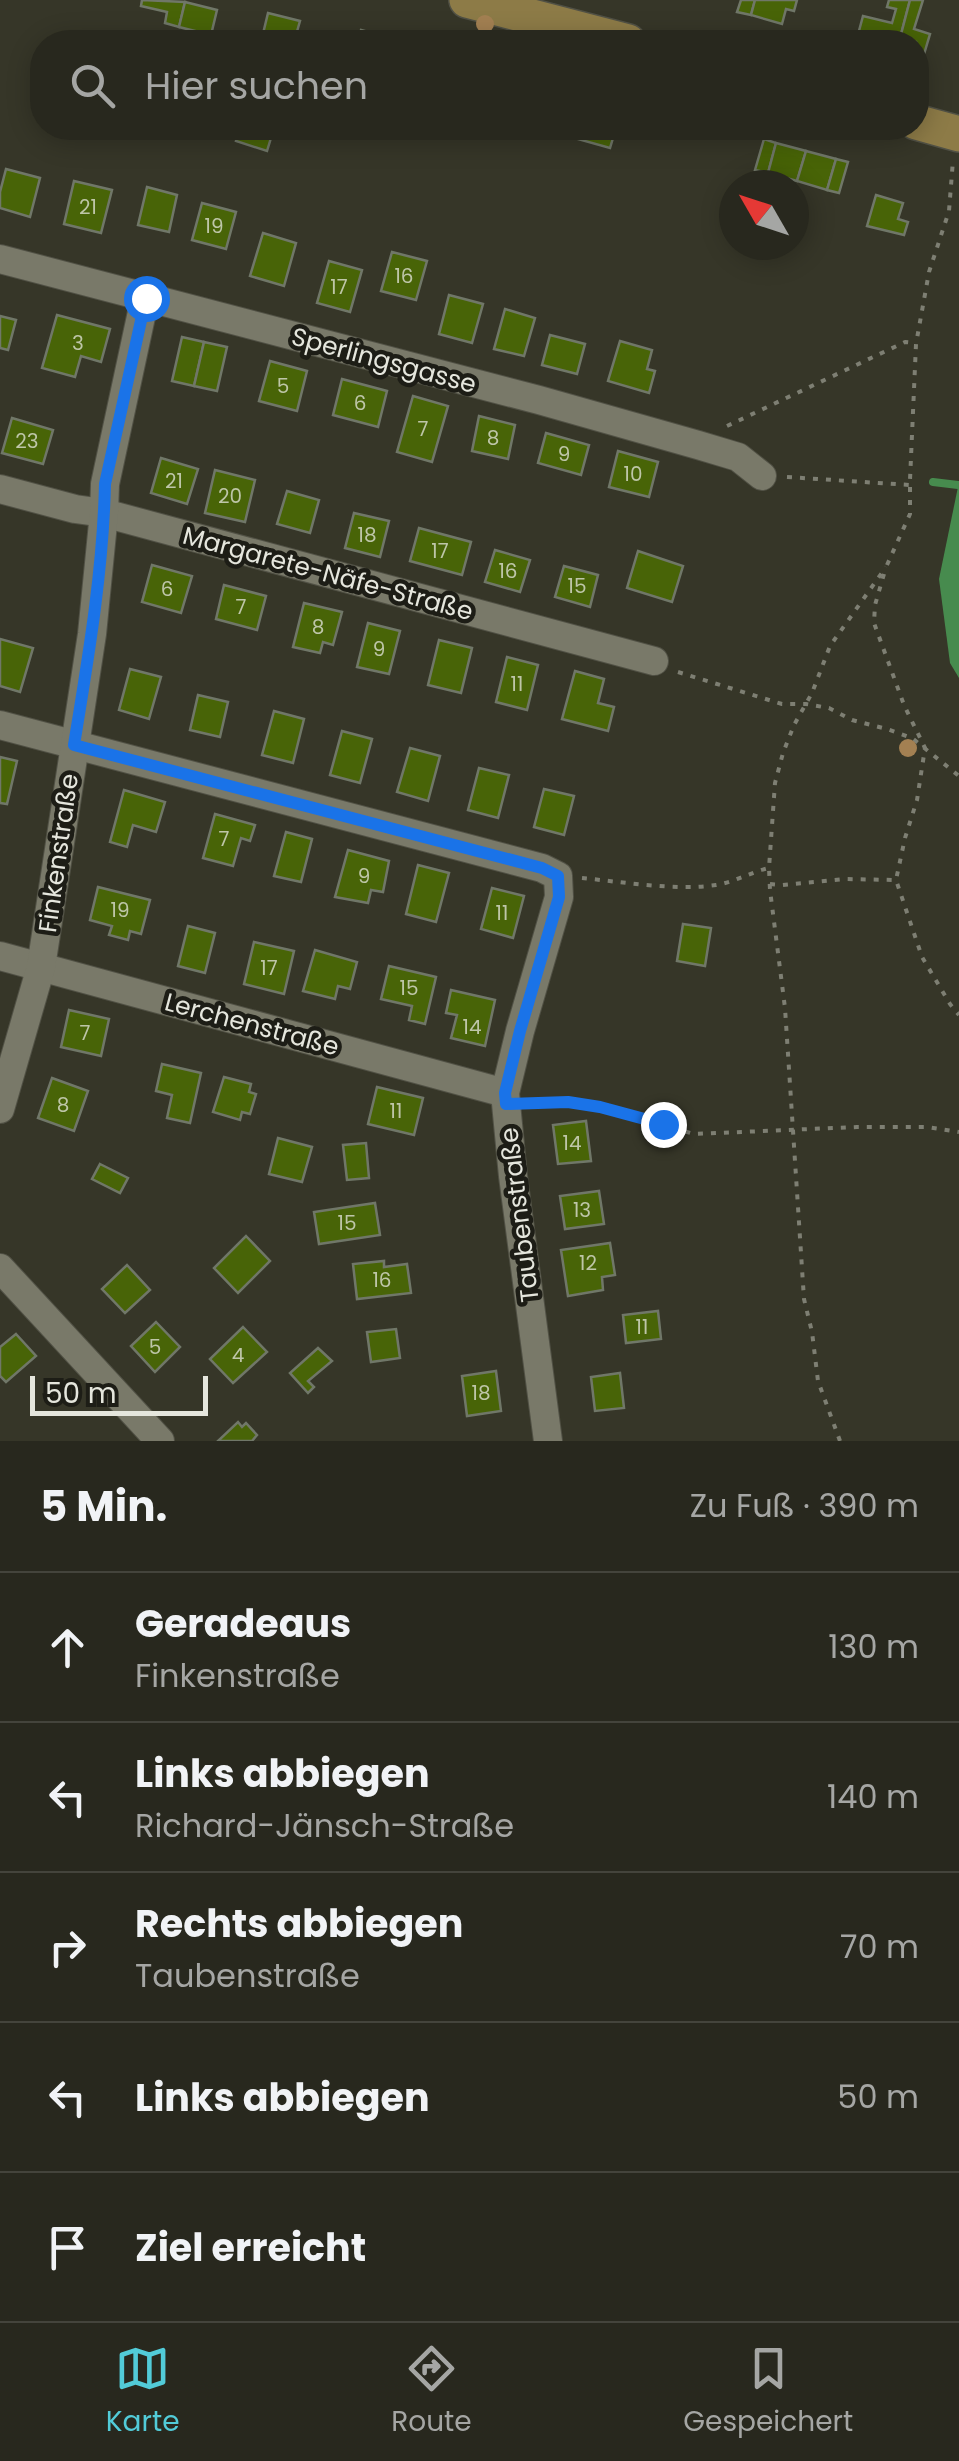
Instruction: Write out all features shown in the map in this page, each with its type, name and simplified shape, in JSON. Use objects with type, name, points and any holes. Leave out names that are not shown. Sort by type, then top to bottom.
[{"type":"main road","points":[[467,0],[582,30]]},
{"type":"main road","points":[[929,130],[956,146]]},
{"type":"street","name":"Sperlingsgasse","points":[[0,260],[539,400],[738,457],[762,476]]},
{"type":"street","name":"Finkenstraße","points":[[0,1109],[41,967],[92,634],[105,484],[146,298]]},
{"type":"street","name":"Margarete-Näfe-Straße","points":[[0,489],[104,513],[665,666]]},
{"type":"street","points":[[0,726],[542,868],[558,876]]},
{"type":"street","name":"Taubenstraße","points":[[548,1441],[505,1098],[559,897],[558,876]]},
{"type":"street","name":"Lerchenstraße","points":[[0,956],[505,1098]]},
{"type":"street","points":[[0,1268],[160,1441]]},
{"type":"path","points":[[956,146],[949,211],[929,272],[916,344],[910,514],[886,568],[875,605],[874,624],[924,748],[917,800],[896,880],[922,957],[959,1015]]},
{"type":"path","points":[[698,446],[717,430],[905,342],[916,344]]},
{"type":"path","points":[[762,476],[910,485]]},
{"type":"path","points":[[840,1441],[818,1381],[804,1299],[785,1008],[769,868],[775,784],[783,754],[830,646],[886,568]]},
{"type":"path","points":[[665,666],[782,704],[829,708],[852,720],[888,729],[912,738],[959,776]]},
{"type":"path","points":[[558,876],[682,888],[741,880],[769,868]]},
{"type":"path","points":[[770,884],[896,880]]},
{"type":"path","points":[[505,1098],[600,1107],[694,1134],[793,1128],[927,1127],[959,1132]]},
{"type":"shaded area","points":[[959,482],[959,678],[950,663],[939,579]]},
{"type":"building","points":[[142,0],[185,2],[179,27],[165,23],[167,12],[141,6]]},
{"type":"building","points":[[741,0],[755,0],[751,15],[737,12]]},
{"type":"building","points":[[755,0],[797,0],[794,11],[786,9],[782,24],[751,15]]},
{"type":"building","points":[[889,0],[910,0],[902,30],[859,30],[863,16],[892,23],[896,9],[887,7]]},
{"type":"building","points":[[910,0],[923,0],[914,29],[917,30],[902,30]]},
{"type":"building","points":[[185,2],[217,10],[212,30],[179,27]]},
{"type":"building","points":[[268,13],[300,21],[297,30],[264,30]]},
{"type":"building","points":[[236,140],[270,140],[267,151]]},
{"type":"building","points":[[581,140],[612,140],[610,148]]},
{"type":"building","points":[[764,140],[776,143],[769,170],[755,170]]},
{"type":"building","points":[[776,143],[806,151],[800,170],[769,170]]},
{"type":"building","points":[[806,151],[836,159],[827,190],[809,185],[809,170],[800,170]]},
{"type":"building","points":[[836,159],[848,162],[839,193],[827,190]]},
{"type":"building","points":[[6,169],[40,178],[30,217],[0,208]]},
{"type":"building","points":[[74,181],[112,190],[101,233],[64,224]]},
{"type":"building","points":[[147,187],[177,195],[169,232],[138,225]]},
{"type":"building","points":[[876,195],[903,203],[898,219],[908,222],[904,235],[867,226]]},
{"type":"building","points":[[202,203],[236,212],[226,249],[192,240]]},
{"type":"building","points":[[263,233],[296,243],[284,286],[250,276]]},
{"type":"building","points":[[392,252],[427,261],[416,300],[381,291]]},
{"type":"building","points":[[329,261],[362,270],[350,312],[317,303]]},
{"type":"building","points":[[449,295],[483,304],[472,343],[439,334]]},
{"type":"building","points":[[505,309],[535,318],[524,356],[494,349]]},
{"type":"building","points":[[57,315],[110,329],[101,362],[81,356],[75,377],[42,368]]},
{"type":"building","points":[[0,316],[16,320],[8,350],[0,348]]},
{"type":"building","points":[[550,335],[585,344],[577,374],[542,365]]},
{"type":"building","points":[[182,337],[204,342],[194,386],[172,381]]},
{"type":"building","points":[[620,341],[652,350],[647,369],[655,371],[649,393],[608,381]]},
{"type":"building","points":[[204,342],[227,347],[217,391],[194,386]]},
{"type":"building","points":[[270,361],[307,371],[297,411],[259,401]]},
{"type":"building","points":[[342,379],[387,391],[378,427],[333,415]]},
{"type":"building","points":[[413,396],[448,406],[432,462],[397,452]]},
{"type":"building","points":[[479,416],[515,425],[508,459],[472,451]]},
{"type":"building","points":[[12,418],[53,430],[43,464],[2,453]]},
{"type":"building","points":[[546,433],[589,445],[581,475],[538,463]]},
{"type":"building","points":[[618,451],[658,462],[649,497],[609,487]]},
{"type":"building","points":[[161,458],[198,469],[187,504],[151,493]]},
{"type":"building","points":[[215,470],[255,480],[245,522],[205,513]]},
{"type":"building","points":[[287,491],[319,500],[310,533],[277,524]]},
{"type":"building","points":[[354,513],[389,521],[380,557],[345,548]]},
{"type":"building","points":[[419,528],[471,542],[462,575],[410,561]]},
{"type":"building","points":[[495,550],[530,560],[520,592],[485,582]]},
{"type":"building","points":[[638,551],[683,566],[672,602],[627,588]]},
{"type":"building","points":[[152,565],[192,576],[181,613],[142,602]]},
{"type":"building","points":[[564,566],[598,575],[590,607],[555,597]]},
{"type":"building","points":[[224,585],[266,596],[257,630],[216,619]]},
{"type":"building","points":[[304,603],[342,612],[333,645],[323,642],[320,653],[293,647]]},
{"type":"building","points":[[368,623],[400,631],[389,674],[357,667]]},
{"type":"building","points":[[0,639],[33,648],[20,692],[0,686]]},
{"type":"building","points":[[439,640],[472,648],[461,693],[428,685]]},
{"type":"building","points":[[507,657],[538,665],[527,710],[496,702]]},
{"type":"building","points":[[130,669],[161,677],[149,719],[119,710]]},
{"type":"building","points":[[575,671],[604,679],[598,703],[614,707],[608,731],[562,719]]},
{"type":"building","points":[[198,695],[228,702],[220,737],[190,730]]},
{"type":"building","points":[[274,711],[304,719],[293,763],[262,755]]},
{"type":"building","points":[[342,731],[372,739],[360,783],[330,775]]},
{"type":"building","points":[[410,748],[440,756],[428,801],[397,792]]},
{"type":"building","points":[[0,757],[17,761],[7,804],[0,803]]},
{"type":"building","points":[[479,768],[509,775],[498,818],[468,810]]},
{"type":"building","points":[[544,789],[574,796],[564,835],[534,827]]},
{"type":"building","points":[[124,790],[165,802],[156,832],[133,825],[127,847],[110,842]]},
{"type":"building","points":[[215,814],[255,825],[250,841],[241,838],[233,866],[203,858]]},
{"type":"building","points":[[286,832],[312,839],[301,882],[274,876]]},
{"type":"building","points":[[348,850],[389,861],[383,892],[371,890],[368,903],[335,897]]},
{"type":"building","points":[[418,865],[449,873],[436,922],[406,914]]},
{"type":"building","points":[[98,887],[150,900],[141,934],[130,931],[128,940],[109,935],[112,926],[90,920]]},
{"type":"building","points":[[492,888],[524,896],[513,938],[481,929]]},
{"type":"building","points":[[683,924],[711,928],[705,966],[677,961]]},
{"type":"building","points":[[188,926],[215,933],[205,973],[178,966]]},
{"type":"building","points":[[254,942],[294,951],[284,994],[244,984]]},
{"type":"building","points":[[315,950],[357,962],[350,989],[338,986],[335,999],[303,991]]},
{"type":"building","points":[[389,966],[436,977],[425,1024],[409,1020],[412,1006],[381,999]]},
{"type":"building","points":[[451,990],[495,1000],[485,1046],[451,1038],[457,1015],[446,1013]]},
{"type":"building","points":[[69,1010],[109,1019],[101,1056],[61,1047]]},
{"type":"building","points":[[162,1064],[201,1073],[190,1123],[167,1118],[172,1095],[156,1091]]},
{"type":"building","points":[[224,1077],[251,1084],[249,1092],[256,1094],[250,1114],[242,1112],[240,1120],[213,1112]]},
{"type":"building","points":[[52,1078],[88,1091],[74,1131],[38,1118]]},
{"type":"building","points":[[377,1087],[423,1098],[414,1135],[368,1124]]},
{"type":"building","points":[[586,1121],[591,1161],[558,1164],[553,1125]]},
{"type":"building","points":[[278,1138],[312,1147],[302,1182],[269,1174]]},
{"type":"building","points":[[366,1143],[369,1178],[347,1180],[343,1145]]},
{"type":"building","points":[[100,1164],[128,1178],[120,1193],[92,1179]]},
{"type":"building","points":[[599,1191],[604,1224],[565,1229],[560,1196]]},
{"type":"building","points":[[375,1203],[380,1235],[319,1244],[314,1212]]},
{"type":"building","points":[[246,1236],[270,1261],[238,1293],[214,1268]]},
{"type":"building","points":[[610,1243],[615,1275],[602,1277],[603,1290],[568,1296],[561,1250]]},
{"type":"building","points":[[384,1261],[384,1267],[407,1264],[411,1293],[357,1299],[353,1264]]},
{"type":"building","points":[[127,1265],[150,1290],[125,1313],[102,1289]]},
{"type":"building","points":[[658,1311],[661,1339],[626,1343],[623,1315]]},
{"type":"building","points":[[156,1322],[180,1347],[155,1372],[131,1346]]},
{"type":"building","points":[[243,1327],[267,1352],[233,1383],[210,1359]]},
{"type":"building","points":[[396,1329],[400,1358],[371,1362],[367,1332]]},
{"type":"building","points":[[16,1334],[36,1356],[6,1382],[0,1376],[0,1347]]},
{"type":"building","points":[[318,1348],[332,1361],[308,1381],[314,1387],[308,1393],[290,1373]]},
{"type":"building","points":[[496,1371],[501,1411],[467,1416],[462,1376]]},
{"type":"building","points":[[620,1373],[624,1408],[595,1411],[591,1377]]},
{"type":"building","points":[[238,1422],[242,1427],[246,1423],[257,1435],[252,1441],[218,1441]]},
{"type":"waterway","points":[[933,482],[958,485]]},
{"type":"route","points":[[146,298],[105,484],[92,634],[74,745],[542,868],[558,876],[559,897],[520,1031],[505,1093],[506,1104],[568,1102],[663,1124]]}]
